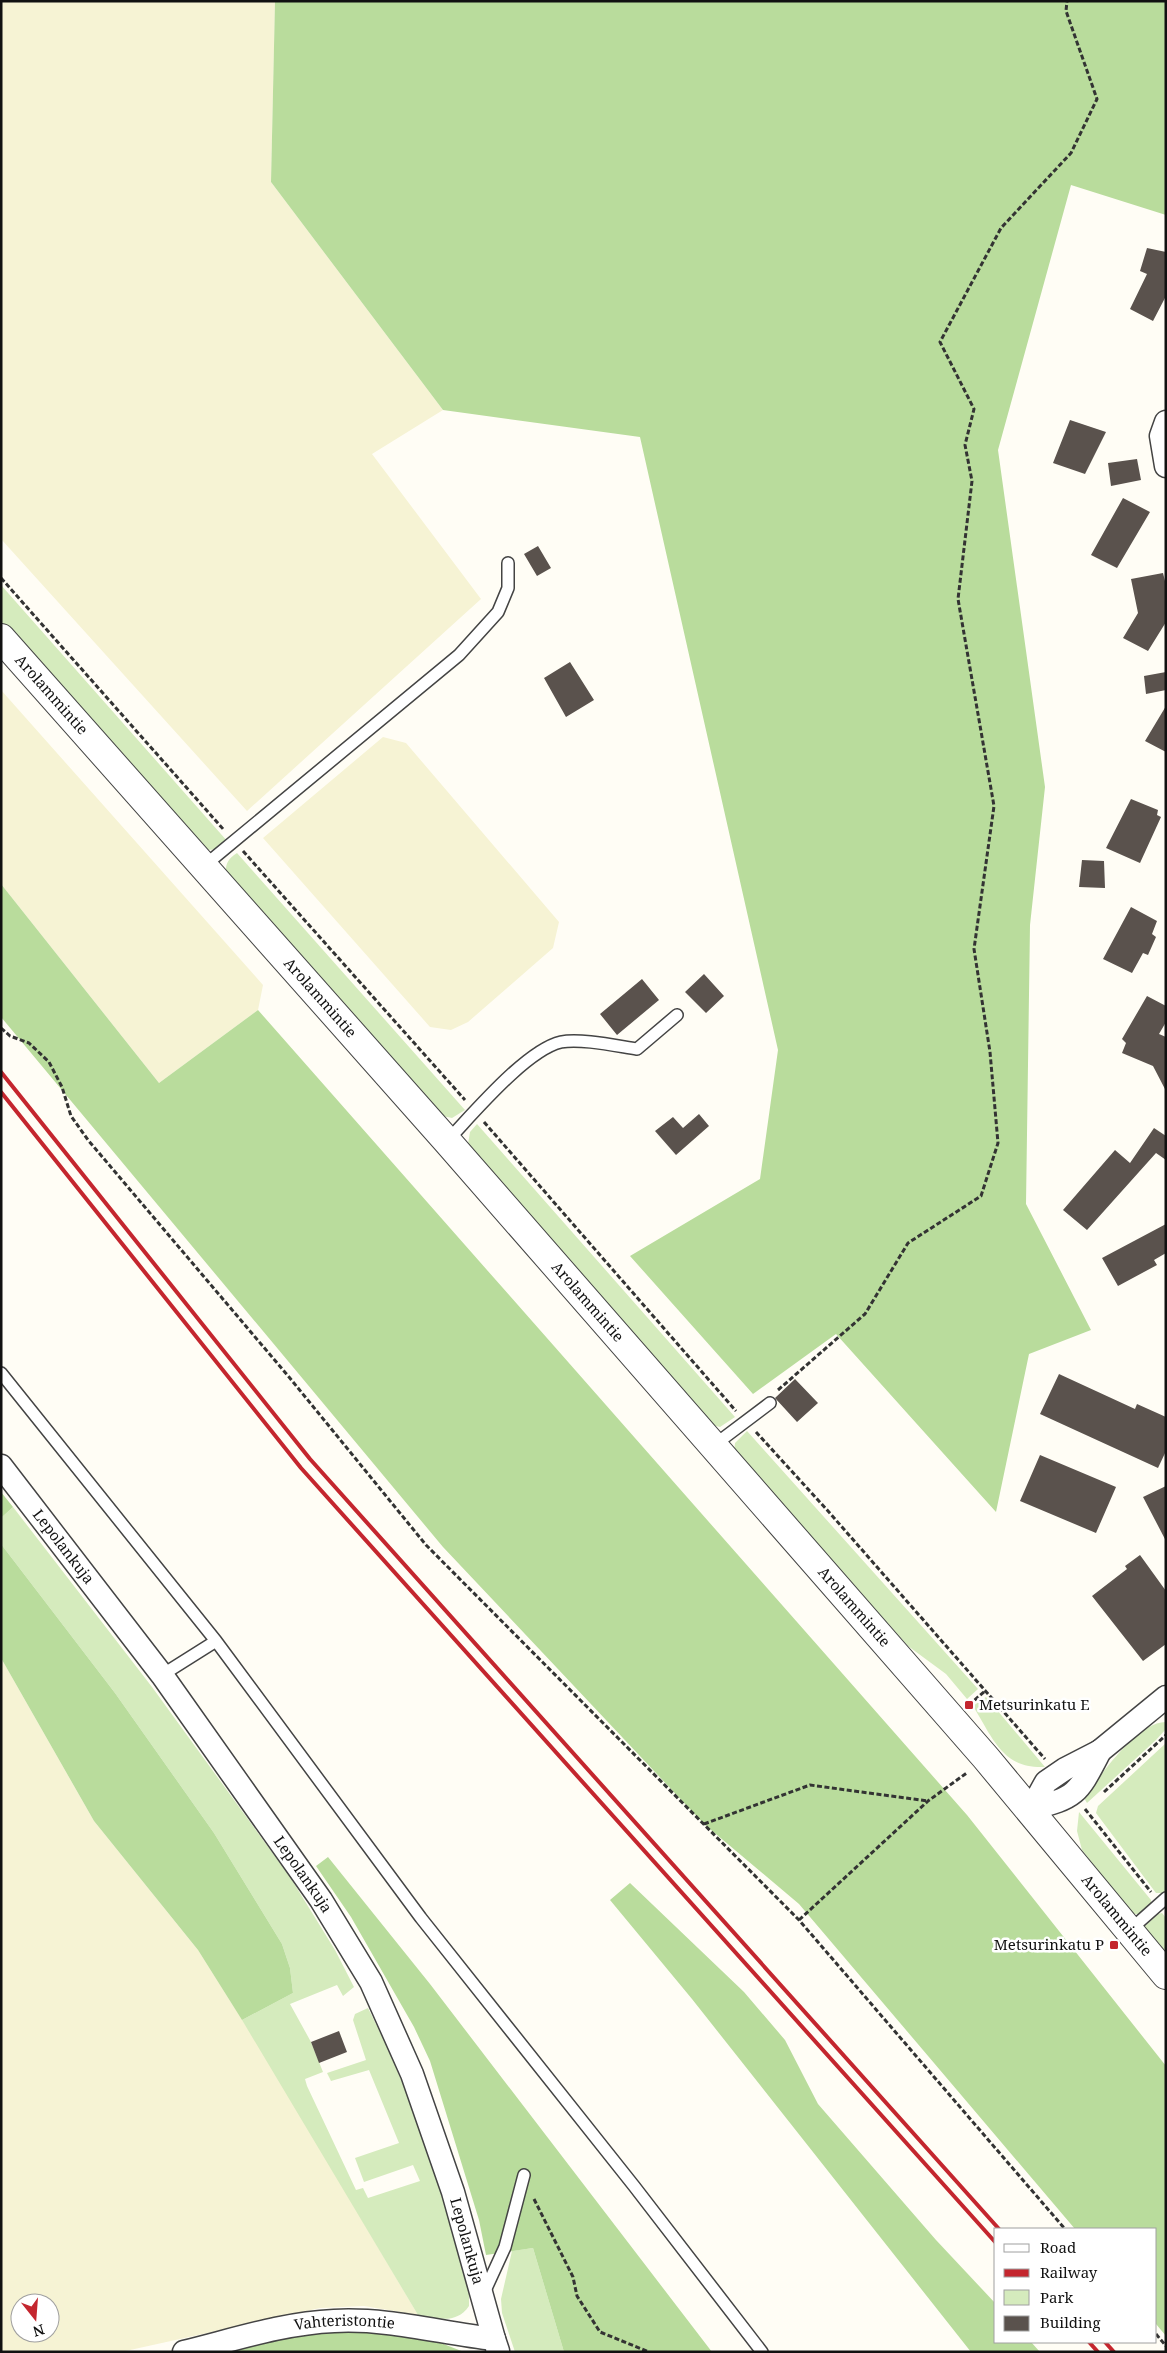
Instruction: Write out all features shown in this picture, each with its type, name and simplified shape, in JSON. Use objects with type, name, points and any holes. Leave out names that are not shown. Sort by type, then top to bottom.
[{"type":"street","points":[[1166,422],[1162,436],[1166,466]]},
{"type":"street","name":"Arolammintie","points":[[1,638],[447,1141],[986,1758],[1166,1975]]},
{"type":"street","name":"Lepolankuja","points":[[1,1466],[162,1675],[321,1900],[371,1982],[412,2074],[456,2200],[496,2346]]},
{"type":"street","points":[[1030,1809],[1046,1782],[1100,1751],[1166,1696]]},
{"type":"street","points":[[1030,1809],[1061,1802],[1081,1787],[1100,1751]]},
{"type":"street","name":"Vahteristontie","points":[[184,2352],[302,2324],[334,2321],[397,2323],[496,2346]]},
{"type":"lane","points":[[204,866],[459,655],[498,612],[508,588],[508,563]]},
{"type":"lane","points":[[447,1141],[515,1070],[544,1050],[561,1042],[588,1042],[637,1049],[677,1016]]},
{"type":"lane","points":[[1,1373],[216,1641],[421,1918],[634,2186],[762,2352]]},
{"type":"lane","points":[[713,1446],[770,1403]]},
{"type":"lane","points":[[162,1675],[216,1641]]},
{"type":"lane","points":[[1130,1930],[1163,1900]]},
{"type":"lane","points":[[483,2296],[504,2247],[523,2179]]},
{"type":"path","points":[[770,1403],[772,1396],[800,1369],[865,1314],[908,1243],[981,1196],[998,1144],[990,1052],[974,949],[994,806],[958,600],[972,481],[964,445],[974,409],[940,342],[1001,228],[1071,152],[1097,99],[1066,12],[1067,1]]},
{"type":"path","points":[[1,578],[475,1112],[745,1421],[986,1690],[1057,1774]]},
{"type":"path","points":[[1,1028],[10,1036],[29,1043],[49,1062],[62,1087],[72,1116],[88,1140],[283,1370],[426,1545],[799,1920],[1065,2228]]},
{"type":"path","points":[[969,1705],[986,1690]]},
{"type":"path","points":[[1102,1793],[1166,1735]]},
{"type":"path","points":[[799,1920],[928,1801],[957,1782],[986,1758]]},
{"type":"path","points":[[704,1824],[810,1785],[928,1801]]},
{"type":"path","points":[[1073,1793],[1163,1900]]},
{"type":"path","points":[[1087,1811],[1092,1805]]},
{"type":"path","points":[[523,2179],[573,2277],[576,2296],[600,2332],[649,2352]]},
{"type":"path","points":[[1157,2335],[1166,2346]]},
{"type":"shaded area","points":[[1,1],[275,1],[271,182],[443,410],[372,454],[481,599],[247,811],[1,539]]},
{"type":"shaded area","points":[[1,690],[263,985],[258,1010],[159,1083],[1,884]]},
{"type":"shaded area","points":[[383,737],[406,743],[559,922],[553,948],[468,1022],[451,1030],[430,1027],[263,838]]},
{"type":"shaded area","points":[[1,1658],[94,1821],[198,1950],[272,2067],[418,2315],[364,2306],[320,2308],[121,2352],[1,2352]]},
{"type":"green space","points":[[275,1],[1166,1],[1166,215],[1071,185],[998,450],[1045,787],[1030,925],[1026,1204],[1091,1330],[1029,1354],[996,1512],[836,1334],[753,1394],[630,1256],[760,1179],[778,1050],[640,437],[443,410],[271,182]]},
{"type":"green space","points":[[1,585],[228,842],[218,849],[208,850],[199,844],[1,621]]},
{"type":"green space","points":[[237,853],[465,1110],[452,1118],[438,1115],[226,877],[227,863]]},
{"type":"green space","points":[[1,884],[159,1083],[258,1010],[967,1815],[1166,2066],[1166,2336],[1157,2325],[1157,2228],[1074,2228],[799,1904],[704,1824],[443,1547],[1,1017]]},
{"type":"green space","points":[[477,1124],[735,1417],[720,1427],[712,1425],[468,1144],[470,1132]]},
{"type":"green space","points":[[747,1431],[978,1689],[967,1699],[946,1674],[908,1646],[734,1452],[735,1443]]},
{"type":"green space","points":[[1,1492],[13,1507],[1,1518]]},
{"type":"green space","points":[[13,1507],[152,1687],[290,1877],[335,1950],[354,1987],[343,1996],[337,1985],[290,2004],[311,2042],[323,2072],[305,2079],[307,2086],[356,2190],[363,2188],[368,2198],[420,2181],[413,2165],[364,2182],[355,2158],[399,2143],[369,2070],[331,2081],[327,2073],[366,2060],[353,2020],[355,2014],[368,2008],[385,2042],[414,2112],[450,2220],[469,2293],[469,2306],[458,2316],[446,2319],[418,2315],[242,2020],[293,1993],[290,1968],[282,1944],[214,1833],[115,1693],[1,1544],[1,1518]]},
{"type":"green space","points":[[1,1544],[115,1693],[214,1833],[282,1944],[290,1968],[293,1993],[242,2020],[198,1950],[94,1821],[1,1658]]},
{"type":"green space","points":[[986,1697],[1045,1767],[1018,1763],[1000,1749],[973,1706]]},
{"type":"green space","points":[[1166,1722],[1166,1729],[1156,1740],[1087,1803],[1084,1798],[1120,1752],[1143,1730],[1155,1724]]},
{"type":"green space","points":[[1166,1743],[1166,1891],[1156,1893],[1096,1813],[1098,1806]]},
{"type":"green space","points":[[1079,1812],[1151,1900],[1151,1906],[1141,1914],[1132,1914],[1082,1850],[1077,1831]]},
{"type":"green space","points":[[328,1857],[430,1984],[712,2352],[564,2352],[533,2248],[486,2255],[479,2220],[430,2061],[414,2027],[351,1917],[316,1866]]},
{"type":"green space","points":[[630,1883],[744,1992],[785,2040],[818,2104],[936,2240],[994,2302],[994,2343],[1032,2343],[1040,2352],[971,2352],[692,1999],[610,1900]]},
{"type":"green space","points":[[1162,1913],[1166,1918],[1166,1955],[1144,1927],[1158,1914]]},
{"type":"green space","points":[[533,2248],[564,2352],[515,2352],[502,2313],[501,2299],[512,2251]]},
{"type":"green space","points":[[305,2331],[418,2334],[464,2352],[214,2352]]},
{"type":"building","points":[[1147,248],[1166,252],[1166,296],[1153,321],[1130,309],[1147,274],[1140,271]]},
{"type":"building","points":[[1070,420],[1106,432],[1085,474],[1053,463]]},
{"type":"building","points":[[1137,459],[1141,480],[1111,486],[1108,463]]},
{"type":"building","points":[[1123,498],[1150,512],[1117,568],[1091,555]]},
{"type":"building","points":[[538,546],[551,568],[537,576],[524,554]]},
{"type":"building","points":[[1163,573],[1166,585],[1166,622],[1148,651],[1123,638],[1138,613],[1131,579]]},
{"type":"building","points":[[570,662],[594,700],[566,717],[544,678]]},
{"type":"building","points":[[1166,672],[1166,690],[1146,694],[1144,676]]},
{"type":"building","points":[[1166,706],[1166,752],[1145,741]]},
{"type":"building","points":[[1131,799],[1158,810],[1157,815],[1161,817],[1140,863],[1106,848]]},
{"type":"building","points":[[1082,860],[1104,861],[1105,888],[1079,887]]},
{"type":"building","points":[[1131,907],[1157,921],[1152,934],[1156,937],[1148,955],[1143,953],[1132,973],[1103,959]]},
{"type":"building","points":[[704,974],[724,996],[706,1013],[685,992]]},
{"type":"building","points":[[642,979],[659,1000],[617,1035],[600,1014]]},
{"type":"building","points":[[1147,996],[1166,1006],[1166,1022],[1159,1034],[1166,1037],[1166,1091],[1153,1066],[1122,1053],[1126,1043],[1122,1039]]},
{"type":"building","points":[[699,1114],[709,1126],[676,1155],[655,1131],[673,1117],[683,1128]]},
{"type":"building","points":[[1154,1128],[1166,1136],[1166,1160],[1156,1153],[1087,1230],[1063,1210],[1115,1150],[1130,1163]]},
{"type":"building","points":[[1166,1224],[1166,1253],[1154,1260],[1157,1265],[1118,1286],[1102,1258]]},
{"type":"building","points":[[1059,1374],[1135,1409],[1137,1404],[1166,1417],[1166,1451],[1158,1468],[1040,1414]]},
{"type":"building","points":[[795,1379],[818,1403],[797,1422],[775,1398]]},
{"type":"building","points":[[1040,1455],[1116,1487],[1096,1533],[1020,1501]]},
{"type":"building","points":[[1166,1486],[1166,1541],[1143,1497]]},
{"type":"building","points":[[1140,1555],[1166,1591],[1166,1644],[1143,1661],[1092,1596],[1127,1569],[1125,1566]]},
{"type":"building","points":[[339,2031],[347,2052],[319,2063],[311,2042]]},
{"type":"railway","points":[[1,1072],[310,1459],[998,2228]]},
{"type":"railway","points":[[1,1092],[301,1468],[994,2241]]},
{"type":"railway","points":[[1090,2343],[1098,2352]]},
{"type":"railway","points":[[1106,2343],[1114,2352]]},
{"type":"place","name":"Metsurinkatu E","points":[[969,1705]]},
{"type":"place","name":"Metsurinkatu P","points":[[1114,1945]]}]
